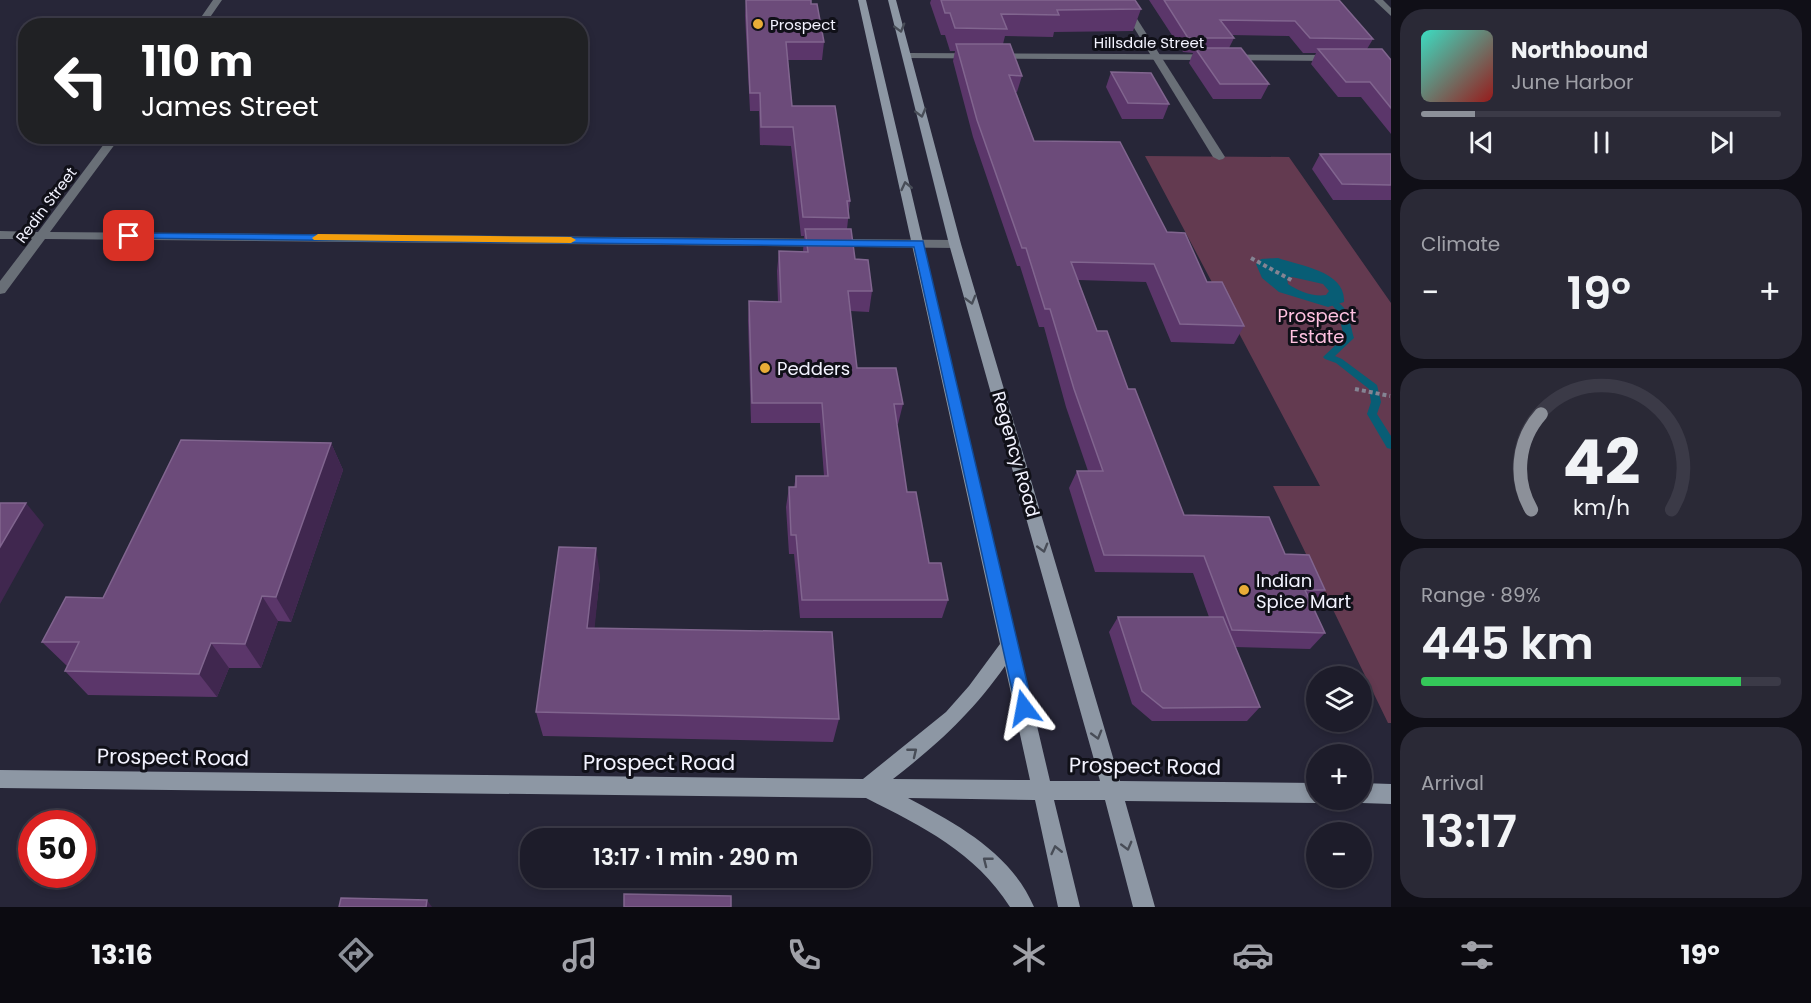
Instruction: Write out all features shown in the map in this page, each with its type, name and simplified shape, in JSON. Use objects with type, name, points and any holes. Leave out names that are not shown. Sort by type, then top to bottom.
[{"type":"main road","points":[[862,0],[1069,907]]},
{"type":"main road","name":"Regency Road","points":[[892,0],[955,244],[1144,907]]},
{"type":"main road","points":[[1010,644],[962,708],[866,788],[915,812],[962,842],[996,869],[1023,907]]},
{"type":"main road","name":"Prospect Road","points":[[0,778],[1042,788],[1306,793]]},
{"type":"main road","points":[[1372,793],[1391,794]]},
{"type":"street","points":[[205,18],[218,0]]},
{"type":"street","points":[[1121,0],[1219,157]]},
{"type":"street","points":[[1378,0],[1391,13]]},
{"type":"street","name":"Hillsdale Street","points":[[907,56],[1344,58]]},
{"type":"street","name":"Redin Street","points":[[0,290],[110,144]]},
{"type":"street","points":[[0,235],[955,244]]},
{"type":"path","points":[[1251,258],[1293,281]]},
{"type":"path","points":[[1355,389],[1390,396]]},
{"type":"green space","name":"Prospect Estate","points":[[1145,156],[1289,157],[1391,303],[1391,723],[1388,723],[1372,690],[1372,666],[1360,666],[1273,486],[1320,486]]},
{"type":"water","points":[[1278,258],[1320,271],[1338,283],[1343,292],[1344,302],[1328,307],[1279,292],[1262,278],[1256,264],[1261,259]],"holes":[[[1292,277],[1323,284],[1329,291],[1326,295],[1316,295],[1292,287],[1288,284],[1287,278]]]},
{"type":"building","points":[[746,0],[811,0],[811,4],[817,4],[824,42],[786,42],[792,106],[835,106],[850,201],[847,201],[849,218],[803,217],[793,127],[761,127],[760,93],[750,93]]},
{"type":"building","points":[[941,0],[1135,0],[1141,9],[1057,10],[1059,15],[1001,14],[1007,29],[955,28],[950,13],[945,13]]},
{"type":"building","points":[[1164,0],[1339,0],[1373,39],[1310,38],[1295,21],[1220,20],[1234,38],[1188,38]]},
{"type":"building","points":[[956,44],[1010,44],[1022,76],[1009,75],[1034,141],[1120,142],[1167,232],[1185,233],[1207,282],[1222,282],[1244,326],[1180,324],[1154,264],[1071,262],[1097,331],[1107,331],[1128,389],[1135,389],[1184,515],[1269,517],[1285,554],[1309,555],[1325,590],[1305,590],[1325,633],[1232,630],[1204,556],[1104,555],[1077,471],[1103,471],[1074,389],[1050,309],[1045,309],[1026,248],[1022,248],[977,120]]},
{"type":"building","points":[[1195,48],[1241,48],[1269,84],[1220,84]]},
{"type":"building","points":[[1318,49],[1382,49],[1391,60],[1391,108],[1370,82],[1346,82]]},
{"type":"building","points":[[1111,72],[1151,73],[1169,104],[1128,103]]},
{"type":"building","points":[[1320,154],[1391,154],[1391,185],[1342,184]]},
{"type":"building","points":[[805,229],[851,229],[855,259],[868,260],[872,291],[848,291],[857,368],[896,368],[903,404],[894,404],[907,492],[916,492],[929,563],[941,563],[948,600],[802,600],[796,535],[791,535],[789,487],[796,487],[796,476],[828,476],[822,403],[752,403],[749,301],[781,302],[779,251],[808,252]]},
{"type":"building","points":[[181,440],[331,443],[276,597],[262,596],[245,644],[211,643],[199,674],[65,671],[79,642],[42,642],[66,597],[103,598]]},
{"type":"building","points":[[0,503],[26,503],[0,547]]},
{"type":"building","points":[[559,547],[596,548],[587,628],[832,632],[839,719],[536,712]]},
{"type":"building","points":[[1118,617],[1223,617],[1260,707],[1163,708],[1142,691]]},
{"type":"building","points":[[624,894],[731,896],[731,907],[624,907]]},
{"type":"building","points":[[341,898],[427,900],[426,907],[339,907]]},
{"type":"waterway","points":[[1337,305],[1342,311],[1349,338],[1328,357],[1339,361],[1374,387],[1376,402],[1372,414],[1391,445]]},
{"type":"slow traffic","points":[[318,238],[571,240]]},
{"type":"place","name":"Prospect","points":[[758,24]]},
{"type":"place","name":"Pedders","points":[[765,368]]},
{"type":"place","name":"Indian Spice Mart","points":[[1244,590]]},
{"type":"route","points":[[129,236],[919,243],[1024,708]]}]
